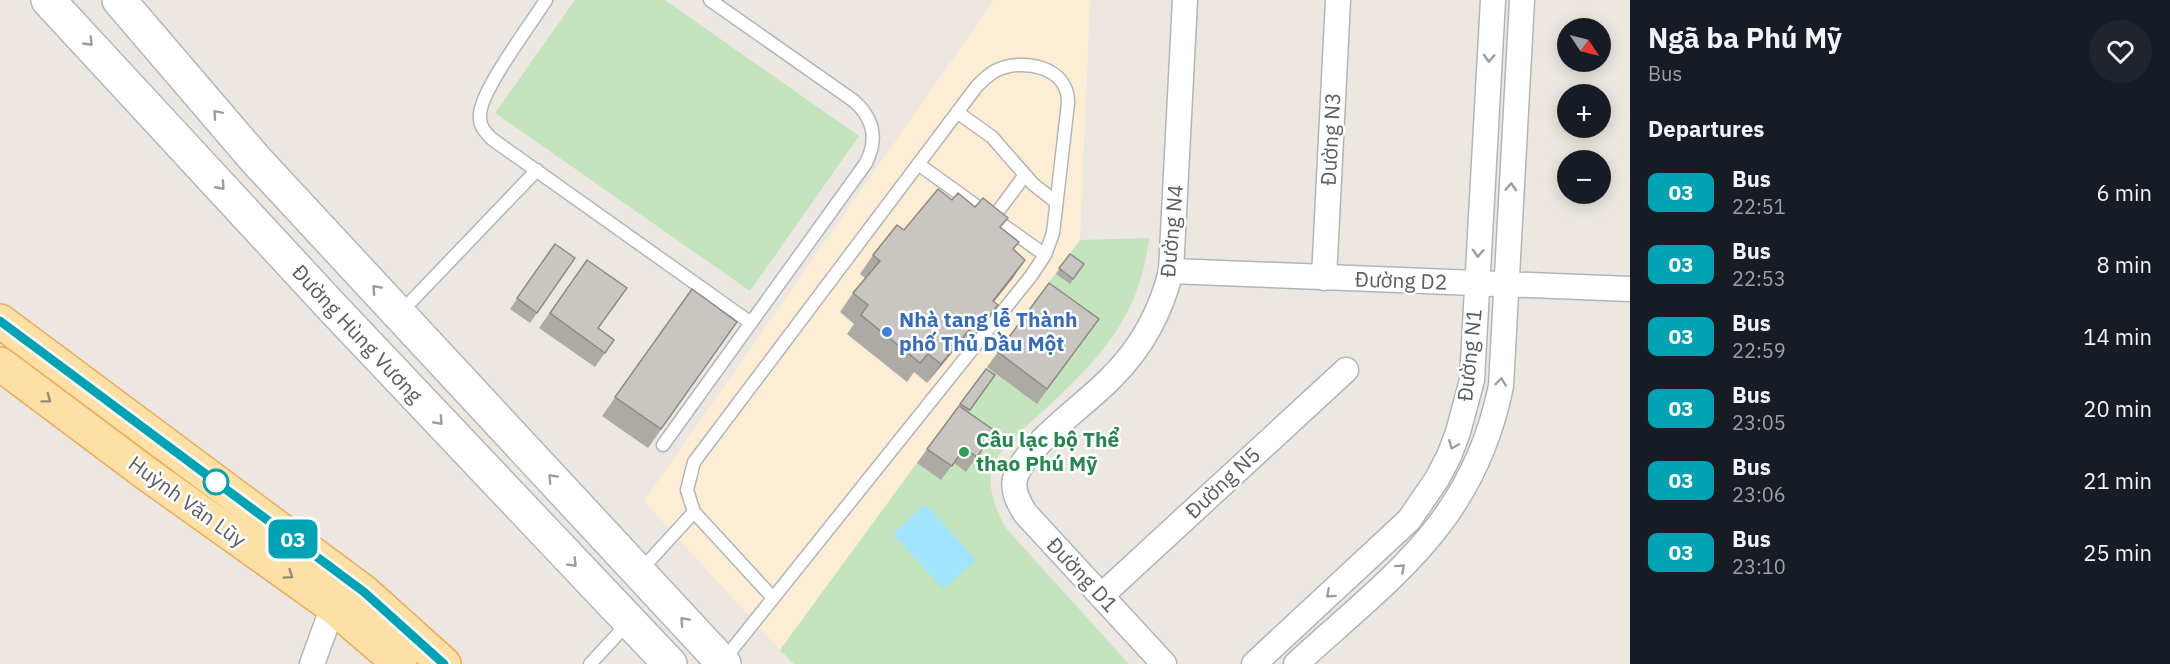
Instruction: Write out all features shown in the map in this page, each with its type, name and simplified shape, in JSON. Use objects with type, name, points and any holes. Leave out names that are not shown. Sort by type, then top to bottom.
[{"type":"main road","name":"Đường Hùng Vương","points":[[48,0],[331,306],[670,664]]},
{"type":"main road","points":[[118,0],[256,160],[723,663]]},
{"type":"main road","name":"Huỳnh Văn Lũy","points":[[0,321],[339,592],[400,664]]},
{"type":"main road","name":"Huỳnh Văn Lũy","points":[[0,364],[147,474],[339,592],[444,664]]},
{"type":"main road","points":[[620,612],[639,572]]},
{"type":"street","name":"Đường N4","points":[[1015,478],[1028,456],[1128,360],[1154,320],[1164,298],[1171,271],[1185,0]]},
{"type":"street","name":"Đường N3","points":[[1324,278],[1338,0]]},
{"type":"street","name":"Đường N1","points":[[1254,664],[1409,520],[1437,479],[1458,432],[1472,380],[1493,0]]},
{"type":"street","name":"Đường N1","points":[[1296,664],[1413,557],[1447,517],[1462,494],[1483,451],[1501,386],[1522,0]]},
{"type":"street","name":"Đường D2","points":[[1171,271],[1630,289]]},
{"type":"street","name":"Đường N5","points":[[1101,596],[1346,370]]},
{"type":"street","name":"Đường D1","points":[[1015,478],[1016,496],[1025,513],[1164,664]]},
{"type":"street","points":[[312,664],[339,592]]},
{"type":"lane","points":[[546,0],[484,98],[479,117],[486,133],[751,322]]},
{"type":"lane","points":[[663,445],[866,163],[873,150],[874,138],[868,118],[854,101],[711,0]]},
{"type":"lane","points":[[723,663],[1031,276],[1045,255],[1053,233],[1068,95],[1056,75],[1031,66],[1006,67],[985,78],[694,462],[687,490],[694,512],[773,598]]},
{"type":"lane","points":[[957,112],[992,137],[1025,175],[1056,202]]},
{"type":"lane","points":[[918,164],[1045,255]]},
{"type":"lane","points":[[400,314],[537,170]]},
{"type":"lane","points":[[993,218],[1025,175]]},
{"type":"lane","points":[[639,572],[694,512]]},
{"type":"lane","points":[[590,664],[620,612]]},
{"type":"shaded area","name":"Nhà tang lễ Thành phố Thủ Dầu Một","points":[[994,0],[1090,0],[1080,240],[780,650],[644,501]]},
{"type":"green space","points":[[575,0],[665,0],[859,136],[750,291],[495,113]]},
{"type":"green space","name":"Câu lạc bộ Thể thao Phú Mỹ","points":[[1149,238],[1144,266],[1136,291],[1114,335],[1082,374],[1008,443],[997,458],[991,473],[991,489],[995,505],[1005,527],[1129,664],[794,664],[780,650],[1080,240]]},
{"type":"water","points":[[925,504],[976,560],[943,589],[893,534]]},
{"type":"building","points":[[938,189],[952,200],[958,193],[975,207],[983,198],[1008,218],[1000,227],[1019,242],[1013,249],[1025,260],[993,301],[998,305],[974,334],[969,330],[941,364],[928,354],[920,363],[861,315],[868,305],[853,293],[880,261],[873,255],[897,225],[904,230]]},
{"type":"building","points":[[555,244],[575,258],[537,313],[517,298]]},
{"type":"building","points":[[1070,254],[1084,264],[1073,279],[1059,268]]},
{"type":"building","points":[[587,260],[627,288],[598,328],[614,340],[605,353],[550,313]]},
{"type":"building","points":[[1049,283],[1099,319],[1047,389],[998,352]]},
{"type":"building","points":[[692,289],[737,322],[661,429],[615,397]]},
{"type":"building","points":[[986,369],[995,375],[970,410],[960,404]]},
{"type":"building","points":[[959,406],[995,431],[977,457],[964,448],[952,466],[927,449]]},
{"type":"bus line","name":"03","points":[[0,321],[364,592],[444,664]]},
{"type":"place","name":"Nhà tang lễ Thành phố Thủ Dầu Một","points":[[887,332]]},
{"type":"place","name":"Câu lạc bộ Thể thao Phú Mỹ","points":[[964,452]]}]
